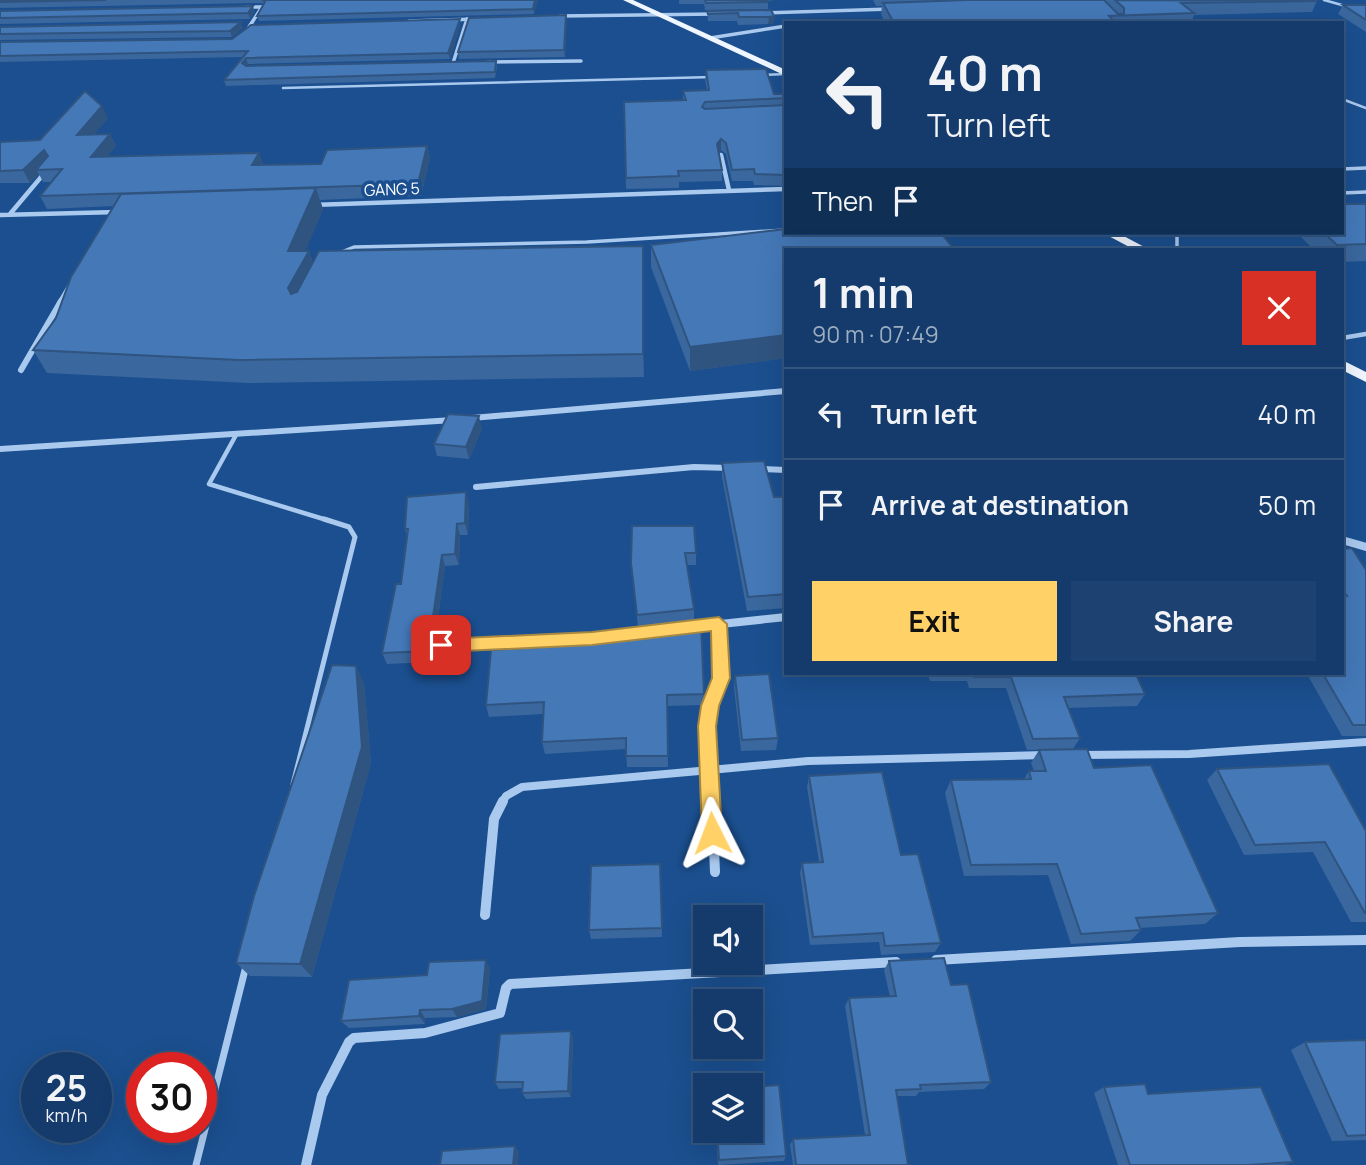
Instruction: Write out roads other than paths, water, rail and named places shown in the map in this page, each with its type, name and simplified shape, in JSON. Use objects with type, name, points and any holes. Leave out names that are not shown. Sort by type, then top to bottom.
[{"type":"main road","points":[[627,0],[784,73]]},
{"type":"main road","points":[[1114,235],[1140,248]]},
{"type":"main road","points":[[1344,365],[1366,378]]},
{"type":"street","points":[[244,7],[262,7],[245,32]]},
{"type":"street","points":[[753,13],[900,9]]},
{"type":"street","points":[[553,16],[726,13]]},
{"type":"street","points":[[400,21],[481,18]]},
{"type":"street","points":[[453,63],[467,19]]},
{"type":"street","points":[[240,23],[265,25]]},
{"type":"street","points":[[710,38],[728,33],[784,26]]},
{"type":"street","points":[[479,62],[581,61]]},
{"type":"street","points":[[439,63],[466,63]]},
{"type":"street","points":[[721,155],[729,190]]},
{"type":"street","points":[[10,214],[50,167]]},
{"type":"street","name":"GANG 5","points":[[308,205],[784,189]]},
{"type":"street","points":[[107,222],[114,212]]},
{"type":"street","points":[[0,215],[127,212]]},
{"type":"street","points":[[21,370],[75,275]]},
{"type":"street","points":[[468,419],[784,391]]},
{"type":"street","points":[[0,449],[456,420]]},
{"type":"street","points":[[476,487],[694,467],[734,468]]},
{"type":"street","points":[[747,469],[784,470]]},
{"type":"street","points":[[1344,541],[1366,547]]},
{"type":"street","points":[[682,629],[784,617]]},
{"type":"street","points":[[715,872],[708,716],[721,678],[719,624]]},
{"type":"street","points":[[441,645],[619,636]]},
{"type":"street","points":[[1067,755],[1189,754],[1366,742]]},
{"type":"street","points":[[485,915],[494,819],[506,796],[522,787],[808,761],[1054,755]]},
{"type":"street","points":[[923,960],[1240,942],[1366,940]]},
{"type":"street","points":[[306,1165],[322,1096],[349,1042],[354,1038],[425,1033],[494,1015],[503,1010],[506,988],[510,984],[909,961]]},
{"type":"lane","points":[[1324,0],[1355,8]]},
{"type":"lane","points":[[759,75],[784,74]]},
{"type":"lane","points":[[283,88],[718,77]]},
{"type":"lane","points":[[1344,100],[1366,108]]},
{"type":"lane","points":[[1344,169],[1366,168]]},
{"type":"lane","points":[[1344,193],[1366,192]]},
{"type":"lane","points":[[328,258],[354,247],[587,242],[784,230]]},
{"type":"lane","points":[[1344,338],[1366,334]]},
{"type":"lane","points":[[236,435],[209,484],[349,527],[355,537],[291,791]]},
{"type":"lane","points":[[196,1165],[250,951]]}]
